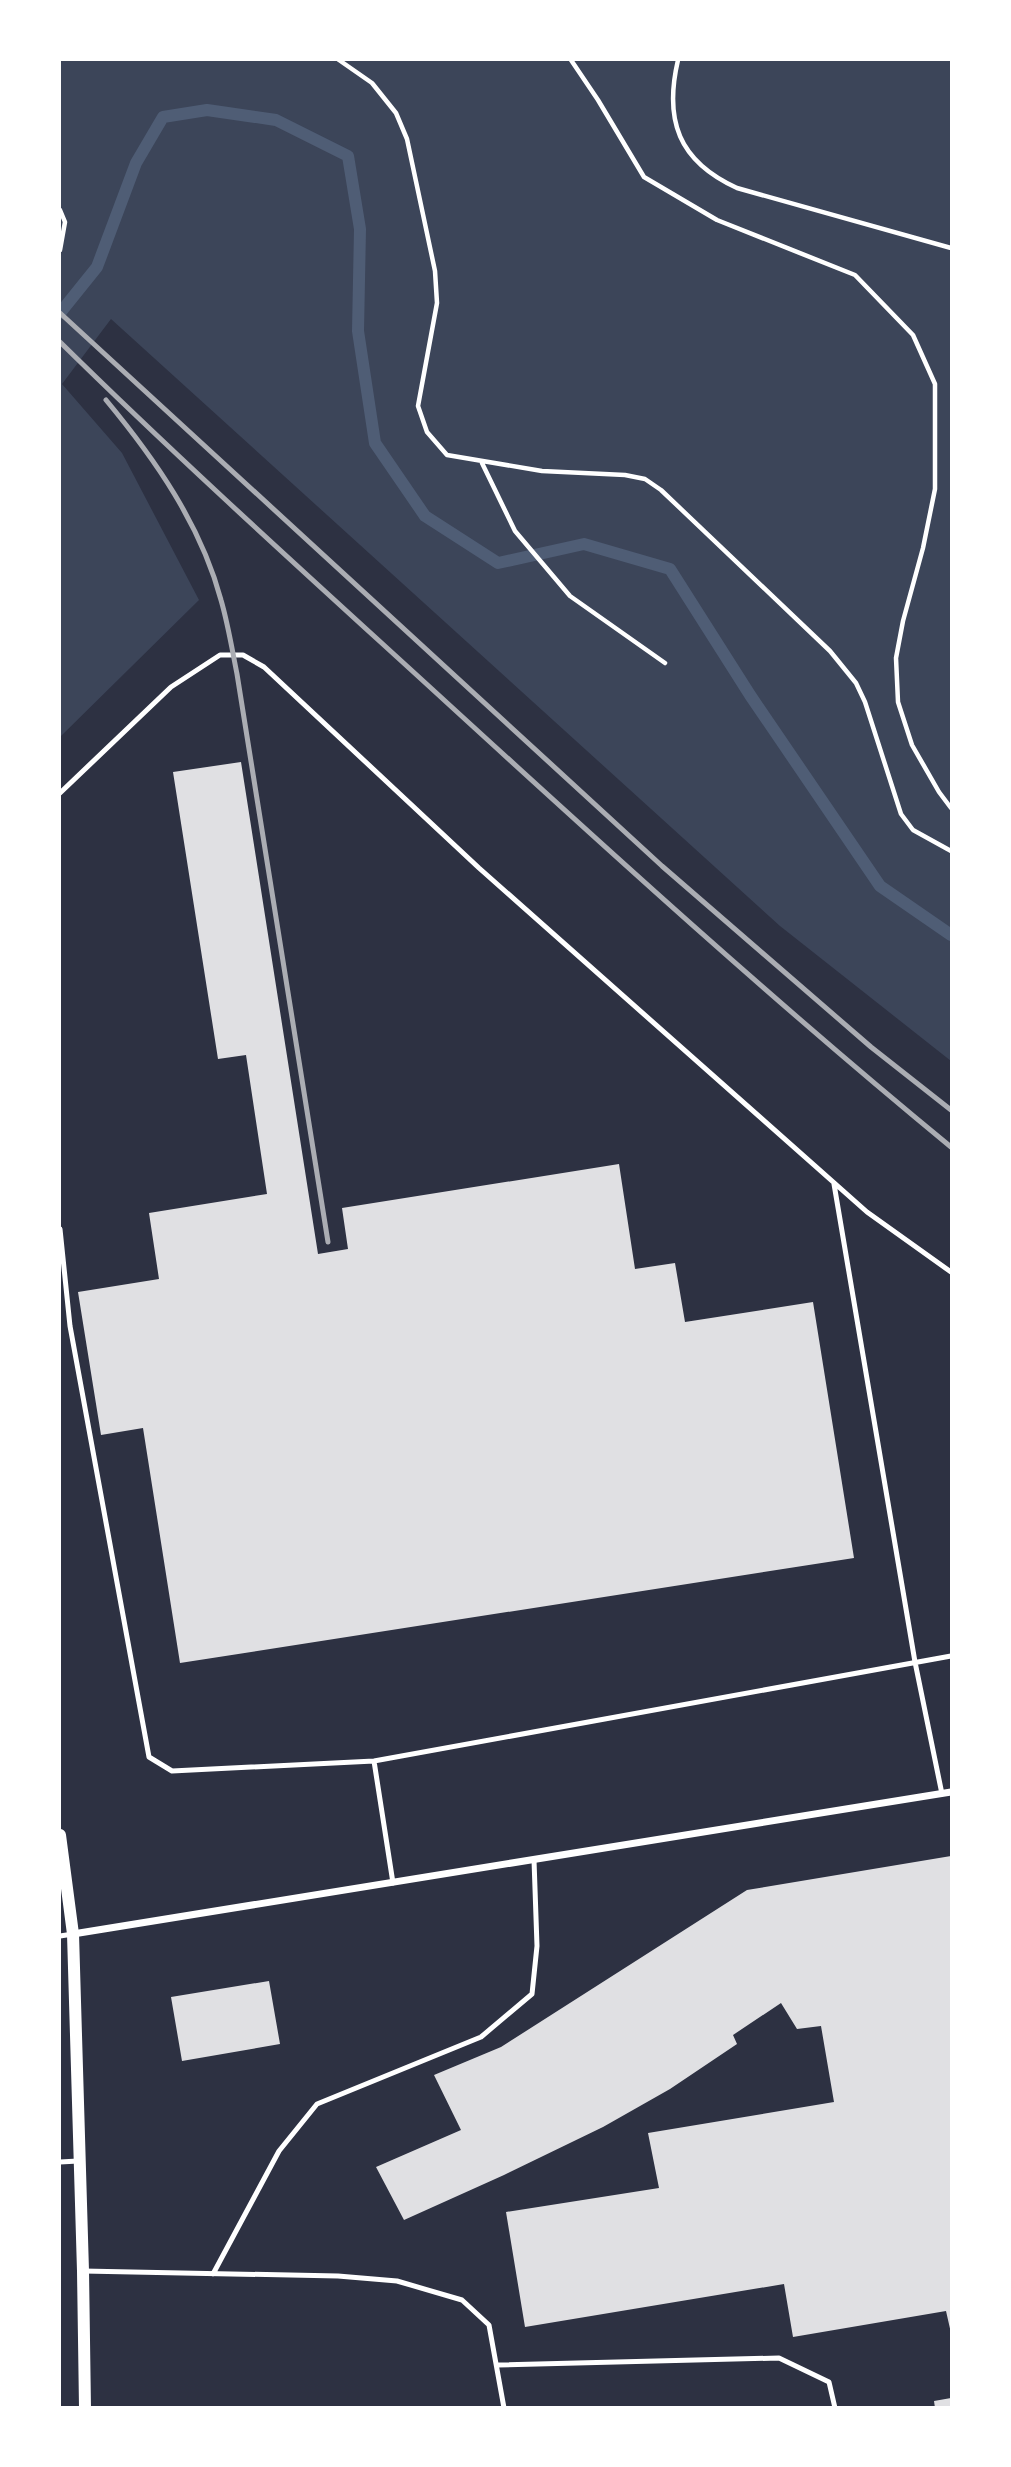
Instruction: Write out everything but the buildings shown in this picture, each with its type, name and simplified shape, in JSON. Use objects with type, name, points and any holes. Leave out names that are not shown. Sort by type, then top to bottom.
[{"type":"street","points":[[66,1935],[951,1792]]},
{"type":"street","points":[[60,1835],[83,2271],[85,2407]]},
{"type":"lane","points":[[60,793],[172,687],[220,655],[243,655],[264,667],[479,868],[867,1213],[951,1272]]},
{"type":"lane","points":[[834,1183],[915,1662],[942,1794]]},
{"type":"lane","points":[[60,1229],[70,1326],[149,1757],[172,1771],[374,1761],[951,1656]]},
{"type":"lane","points":[[374,1761],[393,1883]]},
{"type":"lane","points":[[213,2274],[279,2151],[317,2104],[481,2037],[532,1994],[537,1946],[534,1860]]},
{"type":"lane","points":[[60,2162],[78,2161]]},
{"type":"lane","points":[[83,2271],[338,2276],[397,2281],[462,2300],[489,2325],[504,2407]]},
{"type":"lane","points":[[498,2365],[779,2358],[829,2382],[835,2407]]},
{"type":"path","points":[[339,60],[372,83],[396,113],[407,139],[435,271],[437,303],[418,407],[428,432],[447,455],[542,471],[625,475],[645,479],[661,489],[830,651],[856,682],[901,814],[913,830],[951,851]]},
{"type":"path","points":[[571,60],[643,177],[717,220],[855,275],[913,335],[935,384],[935,489],[923,548],[903,621],[897,659],[898,702],[912,745],[951,808]]},
{"type":"path","points":[[678,60],[674,79],[675,126],[685,147],[720,180],[737,188],[951,248]]},
{"type":"path","points":[[60,211],[65,222],[60,250]]},
{"type":"path","points":[[481,462],[515,531],[570,596],[665,663]]},
{"type":"shaded area","points":[[60,60],[951,60],[951,1061],[780,926],[111,319],[62,384],[122,453],[199,600],[60,737]]},
{"type":"waterway","points":[[60,313],[97,267],[136,163],[163,117],[207,110],[276,120],[348,156],[360,229],[358,331],[375,443],[425,516],[498,563],[584,544],[670,569],[750,695],[880,886],[951,935]]},
{"type":"railway","points":[[60,313],[662,866],[871,1047],[951,1110]]},
{"type":"railway","points":[[60,342],[250,523],[631,871],[951,1147]]},
{"type":"railway","points":[[106,400],[159,469],[189,519],[212,572],[223,609],[237,674],[328,1242]]}]
